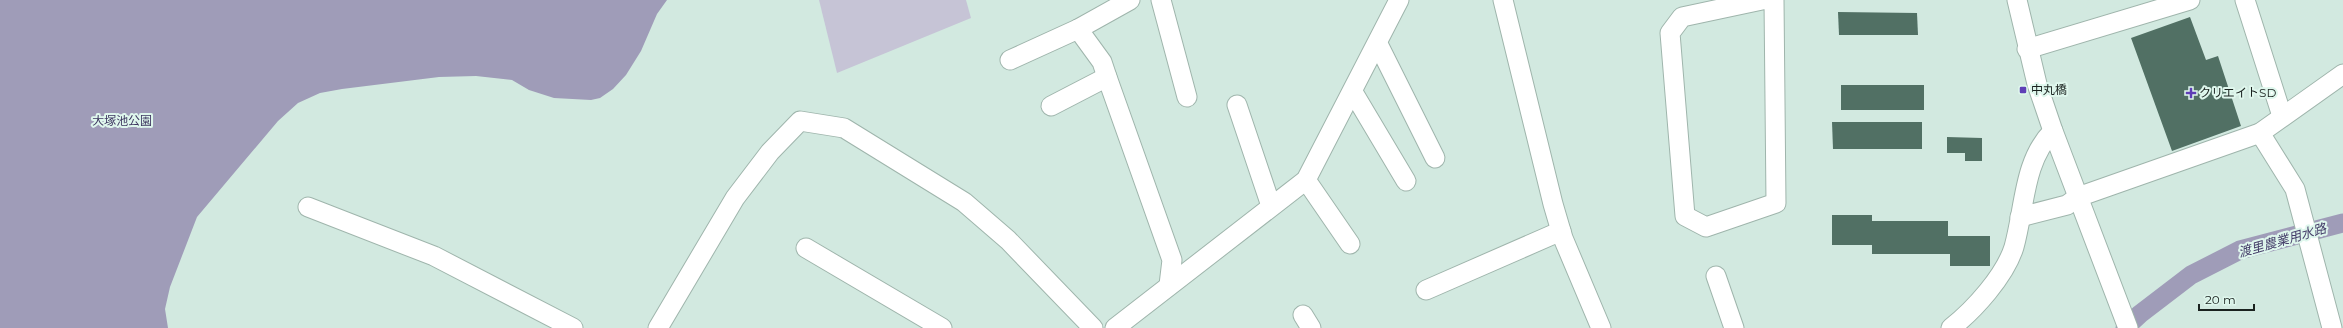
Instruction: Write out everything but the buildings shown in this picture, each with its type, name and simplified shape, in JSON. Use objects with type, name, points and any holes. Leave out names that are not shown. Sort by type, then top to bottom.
[{"type":"street","points":[[1010,60],[1078,29],[1130,0]]},
{"type":"street","points":[[1161,0],[1187,97]]},
{"type":"street","points":[[1115,328],[1168,285],[1306,180],[1378,44],[1399,0]]},
{"type":"street","points":[[1503,0],[1561,231],[1601,328]]},
{"type":"street","points":[[1762,0],[1682,17],[1670,33],[1685,216],[1706,227],[1776,203],[1774,0]]},
{"type":"street","points":[[2017,0],[2027,49],[2052,131],[2127,325]]},
{"type":"street","points":[[2027,49],[2190,0]]},
{"type":"street","points":[[2245,0],[2282,116]]},
{"type":"street","points":[[1078,29],[1102,62],[1172,260],[1168,285]]},
{"type":"street","points":[[1378,44],[1436,158]]},
{"type":"street","points":[[2020,218],[2067,205],[2078,197],[2260,133],[2343,74]]},
{"type":"street","points":[[1051,106],[1107,77]]},
{"type":"street","points":[[1353,92],[1406,181]]},
{"type":"street","points":[[1237,105],[1271,206]]},
{"type":"street","points":[[658,328],[735,198],[770,152],[800,121],[844,128],[964,202],[1008,240],[1093,328]]},
{"type":"street","points":[[1951,328],[1965,317],[1990,287],[2005,265],[2013,248],[2035,156],[2042,141],[2052,131]]},
{"type":"street","points":[[2260,133],[2295,189],[2305,221],[2332,328]]},
{"type":"street","points":[[1306,180],[1350,244]]},
{"type":"street","points":[[308,207],[434,256],[573,328]]},
{"type":"street","points":[[1426,290],[1561,231]]},
{"type":"street","points":[[806,248],[942,328]]},
{"type":"street","points":[[1716,276],[1734,328]]},
{"type":"shaded area","name":"大塚池公園","points":[[0,0],[667,0],[657,14],[641,51],[626,75],[613,89],[600,98],[591,100],[554,98],[529,90],[512,80],[476,76],[439,77],[342,89],[320,93],[298,103],[278,121],[197,217],[170,287],[165,309],[168,328],[0,328]]},
{"type":"shaded area","points":[[819,0],[966,0],[971,18],[837,73]]},
{"type":"waterway","name":"渡里農業用水路","points":[[2125,328],[2140,314],[2191,275],[2240,250],[2343,223]]},
{"type":"place","name":"中丸橋","points":[[2023,90]]},
{"type":"place","name":"クリエイトSD","points":[[2191,93]]}]
